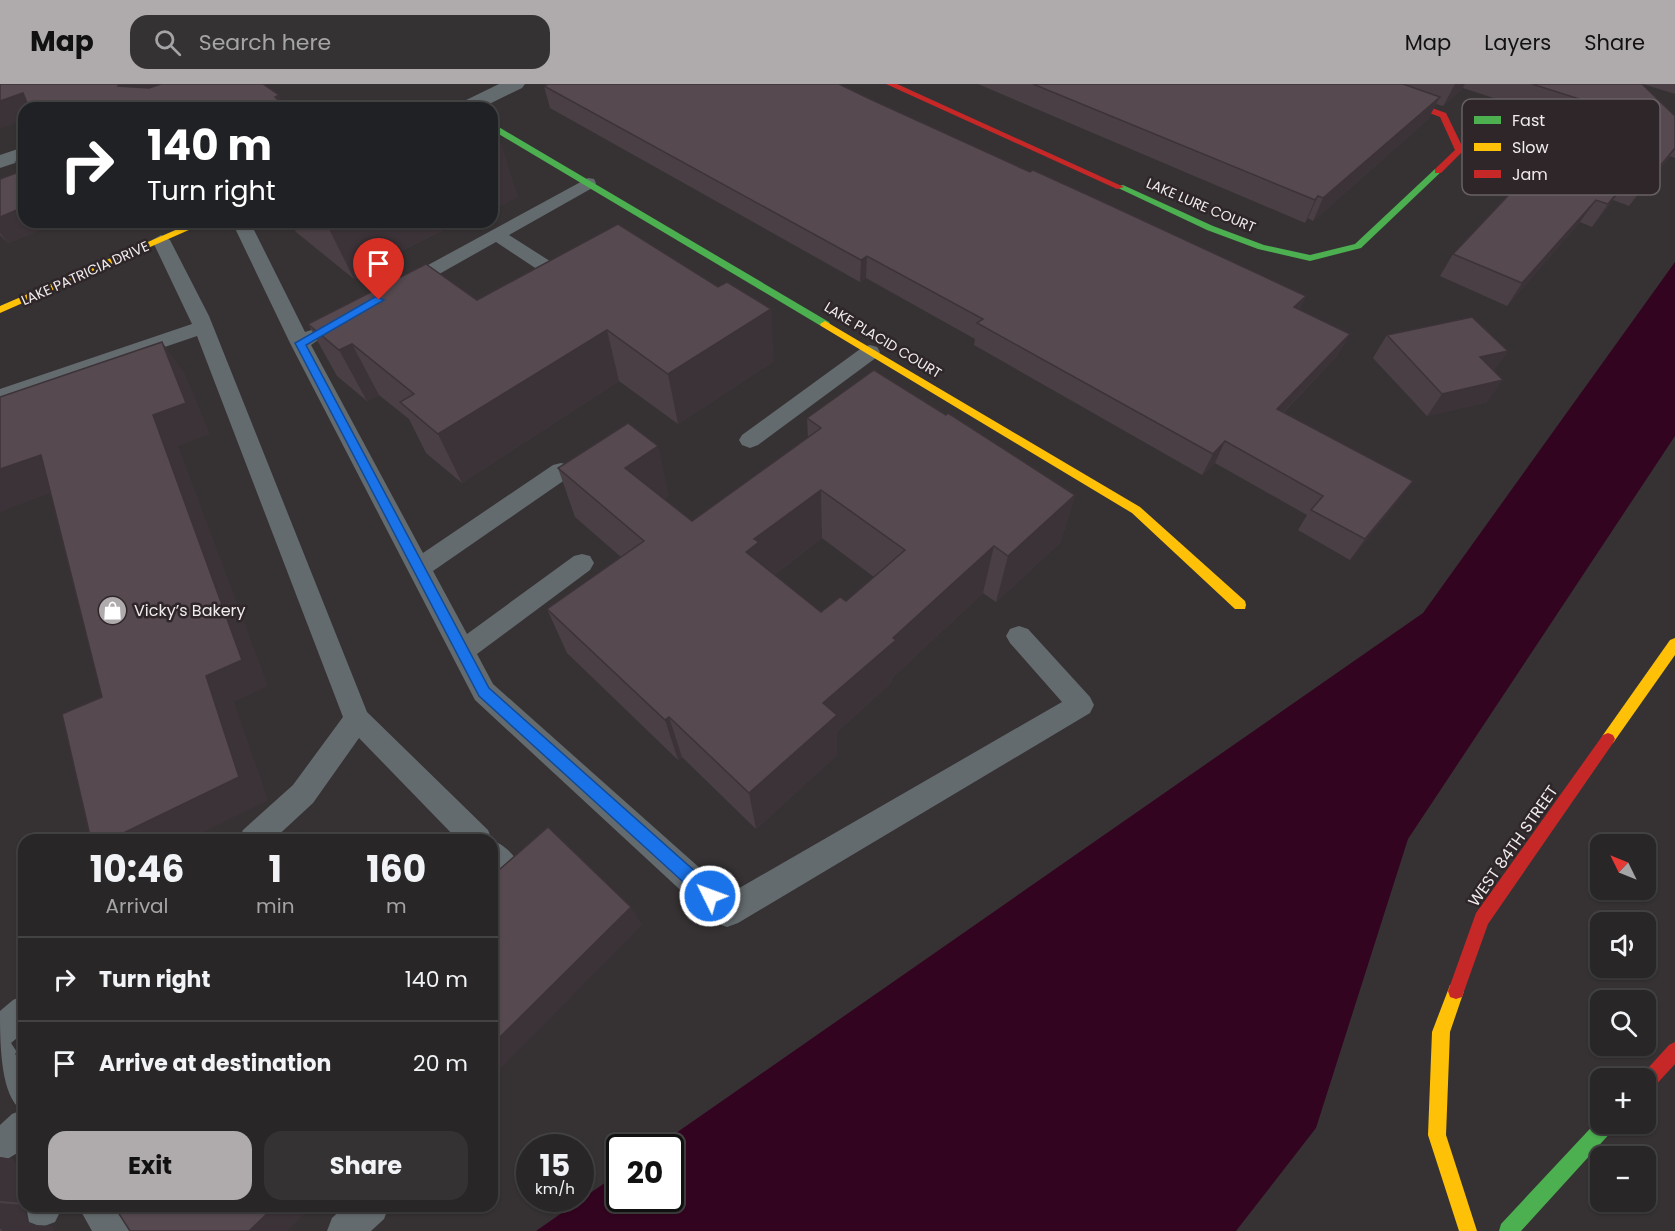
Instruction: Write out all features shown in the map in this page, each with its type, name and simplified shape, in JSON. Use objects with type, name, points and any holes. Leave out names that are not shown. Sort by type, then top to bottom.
[{"type":"main road","name":"LAKE LURE COURT","points":[[890,84],[1210,228],[1261,247],[1310,258],[1358,246],[1460,150],[1443,115],[1357,84]]},
{"type":"main road","name":"LAKE PLACID COURT","points":[[498,130],[1136,510],[1240,605]]},
{"type":"main road","name":"LAKE PATRICIA DRIVE","points":[[0,310],[188,228]]},
{"type":"main road","name":"WEST 84TH STREET","points":[[1468,1231],[1437,1135],[1441,1032],[1482,919],[1675,644]]},
{"type":"main road","points":[[1656,1072],[1675,1051]]},
{"type":"main road","points":[[1508,1231],[1598,1134]]},
{"type":"street","points":[[478,102],[516,84]]},
{"type":"street","points":[[0,162],[18,155]]},
{"type":"lane","points":[[383,297],[588,183]]},
{"type":"lane","points":[[244,228],[300,343],[484,692],[728,912],[1081,705],[1019,636]]},
{"type":"lane","points":[[496,234],[573,284]]},
{"type":"lane","points":[[161,240],[203,327],[357,719],[472,834]]},
{"type":"lane","points":[[300,343],[331,326]]},
{"type":"lane","points":[[0,396],[203,327]]},
{"type":"lane","points":[[750,440],[870,352]]},
{"type":"lane","points":[[419,568],[561,471]]},
{"type":"lane","points":[[463,651],[582,563]]},
{"type":"lane","points":[[260,834],[303,794],[357,719]]},
{"type":"lane","points":[[0,1032],[18,1016]]},
{"type":"lane","points":[[0,1055],[18,1084]]},
{"type":"lane","points":[[100,1212],[113,1231]]},
{"type":"lane","points":[[345,1231],[365,1212]]},
{"type":"shaded area","points":[[1675,262],[1675,436],[1408,839],[1316,1128],[1236,1231],[536,1231],[563,1212],[594,1212],[594,1190],[606,1182],[606,1212],[684,1212],[684,1134],[675,1134],[1423,613]]},
{"type":"building","points":[[0,84],[120,84],[118,86],[149,88],[161,84],[263,84],[279,95],[275,97],[278,100],[273,102],[27,102],[23,93],[0,101]]},
{"type":"building","points":[[548,84],[839,84],[1030,172],[1033,170],[1099,200],[1306,296],[1294,307],[1350,334],[1277,409],[1413,481],[1365,539],[1311,510],[1323,496],[1225,441],[1213,454],[977,323],[983,319],[867,256],[861,260],[544,86]]},
{"type":"building","points":[[1033,84],[1403,84],[1440,97],[1323,198],[1318,196],[1315,200]]},
{"type":"building","points":[[1532,84],[1642,84],[1657,99],[1580,99]]},
{"type":"building","points":[[1660,101],[1675,116],[1675,148],[1660,166]]},
{"type":"building","points":[[18,172],[18,210],[0,217],[0,179]]},
{"type":"building","points":[[1509,195],[1615,195],[1608,204],[1596,200],[1522,283],[1453,254]]},
{"type":"building","points":[[618,224],[718,287],[727,282],[771,309],[668,374],[607,330],[438,434],[400,402],[414,394],[352,344],[339,350],[308,324],[426,264],[477,300]]},
{"type":"building","points":[[1472,317],[1508,351],[1480,357],[1503,380],[1442,394],[1387,335]]},
{"type":"building","points":[[162,342],[186,403],[153,415],[242,660],[206,676],[239,777],[121,834],[90,834],[62,714],[102,697],[41,455],[0,469],[0,397]]},
{"type":"building","points":[[874,370],[946,415],[948,413],[1075,495],[1008,556],[994,546],[893,638],[896,640],[823,703],[837,715],[749,793],[669,717],[665,720],[547,609],[644,541],[558,468],[628,423],[658,446],[625,468],[692,521],[821,428],[807,418]],"holes":[[[821,490],[905,550],[846,601],[840,597],[821,612],[746,552],[759,542],[754,539]]]},
{"type":"building","points":[[548,827],[631,907],[498,1039],[498,871]]},
{"type":"building","points":[[118,1212],[269,1212],[249,1231],[130,1231]]},
{"type":"traffic: fast","points":[[498,130],[825,324]]},
{"type":"traffic: fast","points":[[1120,187],[1210,228],[1261,247],[1310,258],[1358,246],[1438,171]]},
{"type":"traffic: fast","points":[[1508,1231],[1598,1134]]},
{"type":"traffic: slow","points":[[0,310],[188,228]]},
{"type":"traffic: slow","points":[[825,324],[1136,510],[1240,605]]},
{"type":"traffic: slow","points":[[1608,739],[1675,644]]},
{"type":"traffic: slow","points":[[1456,991],[1441,1032],[1437,1135],[1468,1231]]},
{"type":"traffic: jam","points":[[890,84],[1120,187]]},
{"type":"traffic: jam","points":[[1357,84],[1443,115],[1460,150],[1438,171]]},
{"type":"traffic: jam","points":[[1456,991],[1482,919],[1608,739]]},
{"type":"traffic: jam","points":[[1656,1072],[1675,1051]]},
{"type":"place","name":"Vicky’s Bakery","points":[[113,610]]},
{"type":"route","points":[[379,300],[300,343],[484,692],[710,896]]}]
